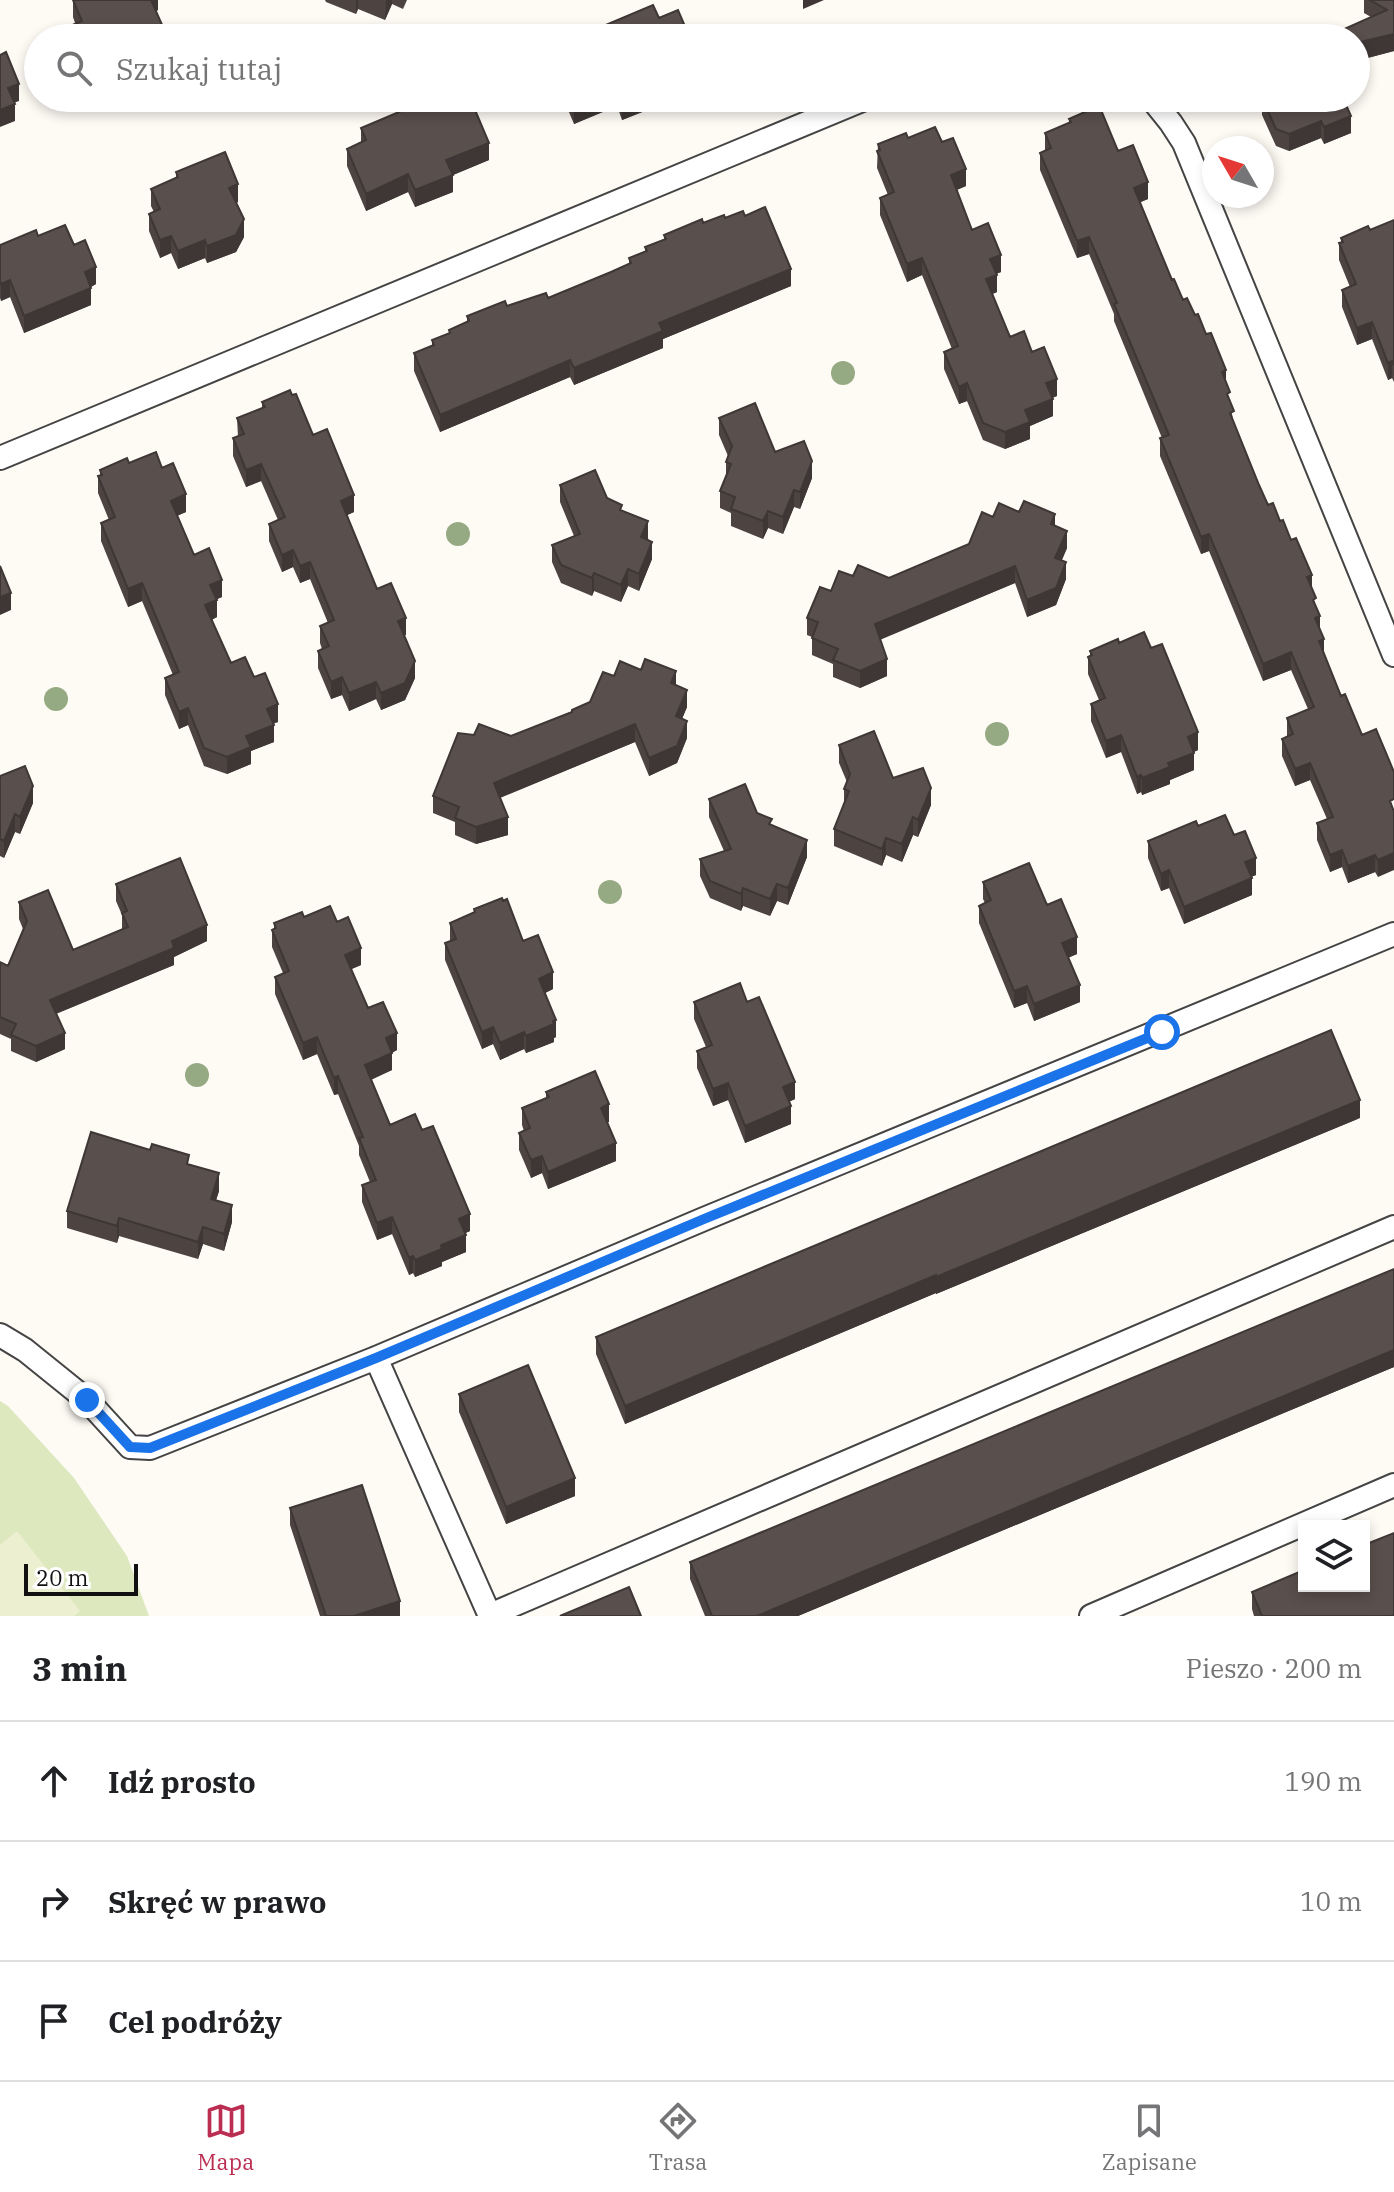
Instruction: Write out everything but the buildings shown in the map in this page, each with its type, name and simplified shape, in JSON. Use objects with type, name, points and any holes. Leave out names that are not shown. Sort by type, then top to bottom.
[{"type":"lane","points":[[0,458],[833,112]]},
{"type":"lane","points":[[1162,112],[1184,143],[1394,655]]},
{"type":"lane","points":[[0,1335],[25,1350],[87,1400],[130,1447],[150,1448],[376,1358],[1394,934]]},
{"type":"lane","points":[[376,1358],[490,1616],[1394,1227]]},
{"type":"lane","points":[[1091,1616],[1394,1485]]},
{"type":"green space","points":[[0,1401],[74,1478],[127,1556],[149,1616],[0,1616]]},
{"type":"green space","points":[[17,1531],[80,1611],[74,1616],[0,1616],[0,1545]]},
{"type":"route","points":[[87,1400],[130,1447],[150,1448],[376,1358],[704,1219],[1162,1032]]}]
